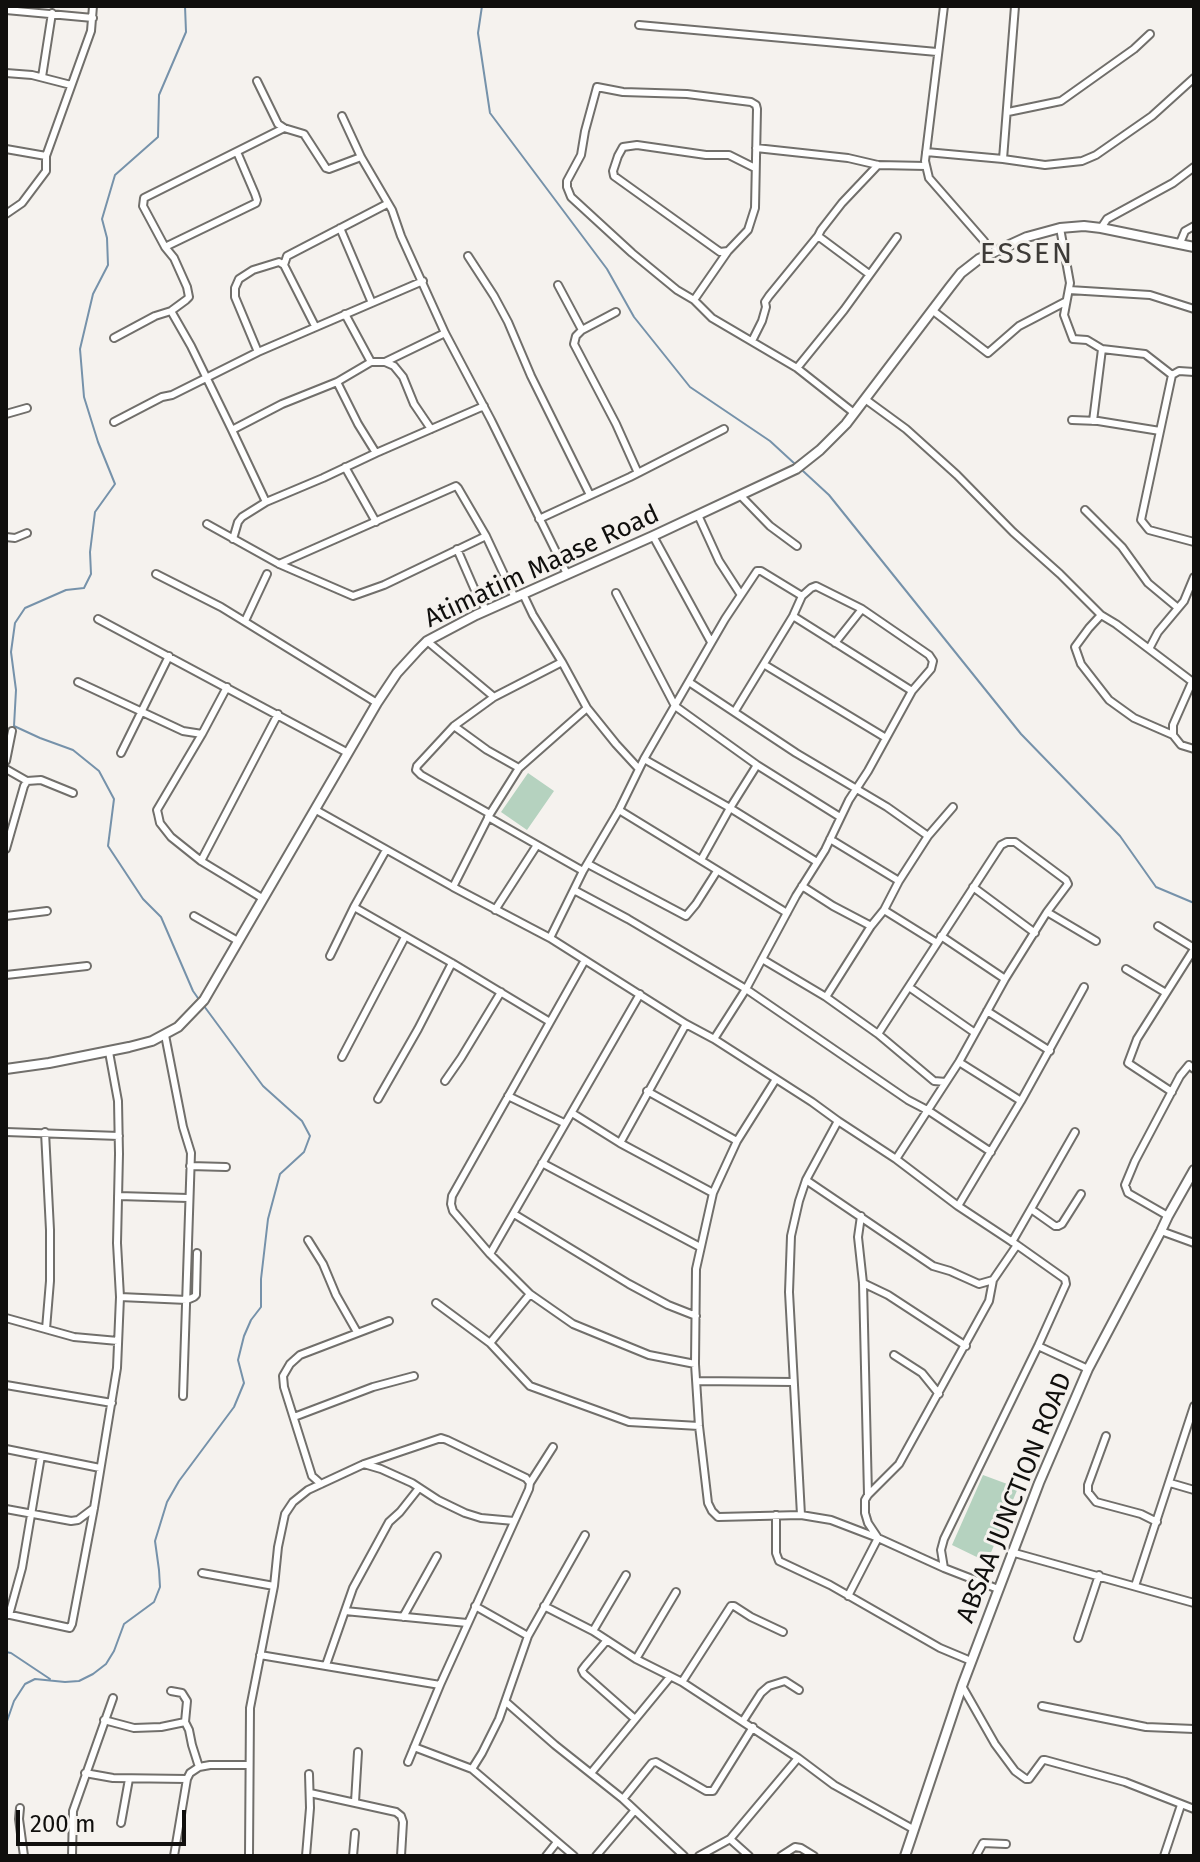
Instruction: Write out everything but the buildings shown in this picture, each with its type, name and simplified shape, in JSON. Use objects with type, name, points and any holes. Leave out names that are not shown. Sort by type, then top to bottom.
[{"type":"main road","name":"Atimatim Maase Road","points":[[6,1069],[109,1052],[152,1041],[178,1027],[204,1000],[377,703],[397,673],[427,641],[486,610],[796,469],[834,437],[961,273],[979,259],[1027,237],[1060,228],[1084,226],[1194,247]]},
{"type":"main road","name":"ABSAA JUNCTION ROAD","points":[[905,1856],[1011,1552],[1088,1369],[1194,1170]]},
{"type":"street","points":[[6,214],[22,203],[46,171],[46,156],[87,44],[93,6]]},
{"type":"street","points":[[944,6],[925,161],[929,178],[984,241],[990,253]]},
{"type":"street","points":[[1003,159],[1015,6]]},
{"type":"street","points":[[6,10],[93,18]]},
{"type":"street","points":[[42,77],[52,13]]},
{"type":"street","points":[[639,25],[937,52]]},
{"type":"street","points":[[1008,112],[1061,101],[1150,34]]},
{"type":"street","points":[[6,73],[42,77],[71,85]]},
{"type":"street","points":[[926,152],[1045,165],[1082,161],[1096,155],[1152,116],[1194,78]]},
{"type":"street","points":[[257,81],[275,119],[284,128],[304,134],[326,168],[361,157]]},
{"type":"street","points":[[694,300],[728,251],[748,230],[755,208],[756,105],[687,94],[623,92],[599,87],[581,155],[567,181],[569,193],[632,253],[694,300],[712,318],[797,368],[854,413]]},
{"type":"street","points":[[342,116],[361,157],[392,210],[445,333],[567,574]]},
{"type":"street","points":[[114,338],[171,311],[189,297],[174,258],[143,206],[144,198],[284,128]]},
{"type":"street","points":[[728,251],[720,252],[635,192],[614,176],[615,165],[623,147],[637,145],[706,155],[729,155],[755,168]]},
{"type":"street","points":[[756,148],[848,158],[878,165],[926,166]]},
{"type":"street","points":[[6,149],[46,156]]},
{"type":"street","points":[[165,247],[256,203],[237,152]]},
{"type":"street","points":[[752,341],[762,321],[765,302],[842,203],[878,165]]},
{"type":"street","points":[[1101,228],[1107,219],[1173,183],[1194,167]]},
{"type":"street","points":[[284,265],[287,256],[387,204]]},
{"type":"street","points":[[1180,243],[1185,231],[1194,226]]},
{"type":"street","points":[[340,228],[372,303]]},
{"type":"street","points":[[1060,228],[1069,272],[1064,315],[1073,339],[1087,340],[1102,349],[1145,354],[1172,375]]},
{"type":"street","points":[[818,236],[869,274]]},
{"type":"street","points":[[797,368],[897,237]]},
{"type":"street","points":[[468,256],[508,322],[590,495]]},
{"type":"street","points":[[258,352],[235,297],[239,279],[253,270],[279,262],[284,265],[315,326]]},
{"type":"street","points":[[114,422],[258,352],[423,281]]},
{"type":"street","points":[[558,285],[582,330]]},
{"type":"street","points":[[1069,290],[1150,295],[1194,309]]},
{"type":"street","points":[[932,310],[988,353],[1019,326],[1065,302]]},
{"type":"street","points":[[171,311],[266,502]]},
{"type":"street","points":[[616,312],[582,330],[574,344],[638,473]]},
{"type":"street","points":[[345,314],[371,362]]},
{"type":"street","points":[[385,362],[445,333]]},
{"type":"street","points":[[1093,421],[1102,349]]},
{"type":"street","points":[[232,430],[282,404],[337,382],[371,362],[394,366],[431,429]]},
{"type":"street","points":[[1194,372],[1179,371],[1172,375],[1141,520],[1149,530],[1194,542]]},
{"type":"street","points":[[337,382],[376,453]]},
{"type":"street","points":[[865,399],[906,429],[957,475],[1101,615],[1193,682],[1173,725],[1173,735]]},
{"type":"street","points":[[233,539],[242,517],[266,502],[484,406]]},
{"type":"street","points":[[6,414],[27,408]]},
{"type":"street","points":[[1072,420],[1160,431]]},
{"type":"street","points":[[539,519],[724,429]]},
{"type":"street","points":[[345,467],[376,522]]},
{"type":"street","points":[[279,564],[456,486],[587,708],[639,769]]},
{"type":"street","points":[[740,495],[770,526],[797,546]]},
{"type":"street","points":[[1085,510],[1122,547],[1148,583],[1178,608]]},
{"type":"street","points":[[698,515],[719,561],[741,595]]},
{"type":"street","points":[[207,524],[279,564],[353,596],[384,585],[486,536]]},
{"type":"street","points":[[6,537],[15,538],[27,533]]},
{"type":"street","points":[[653,536],[711,642]]},
{"type":"street","points":[[457,549],[486,610]]},
{"type":"street","points":[[550,938],[644,759],[711,642],[757,571],[802,596]]},
{"type":"street","points":[[156,574],[245,621],[377,703]]},
{"type":"street","points":[[245,621],[267,574]]},
{"type":"street","points":[[1149,649],[1158,632],[1184,601],[1194,577]]},
{"type":"street","points":[[714,1039],[746,989],[912,691],[931,669],[933,661],[929,655],[862,609],[816,586],[802,596],[765,665],[735,711]]},
{"type":"street","points":[[616,593],[675,706],[757,765],[840,817]]},
{"type":"street","points":[[835,643],[862,609]]},
{"type":"street","points":[[1101,615],[1075,647],[1081,664],[1109,700],[1134,718],[1173,735],[1181,745],[1194,749]]},
{"type":"street","points":[[793,616],[912,691]]},
{"type":"street","points":[[98,619],[348,753]]},
{"type":"street","points":[[427,641],[494,697]]},
{"type":"street","points":[[121,753],[169,656]]},
{"type":"street","points":[[562,662],[494,697],[454,726],[416,770],[537,845],[686,916],[717,871]]},
{"type":"street","points":[[765,665],[886,738]]},
{"type":"street","points":[[78,682],[183,731],[202,734]]},
{"type":"street","points":[[689,682],[928,836]]},
{"type":"street","points":[[227,687],[157,810],[160,823],[171,837],[201,861],[262,898]]},
{"type":"street","points":[[453,887],[489,816],[519,768],[587,708]]},
{"type":"street","points":[[201,861],[278,714]]},
{"type":"street","points":[[454,726],[519,768]]},
{"type":"street","points":[[6,761],[12,731]]},
{"type":"street","points":[[183,731],[192,750]]},
{"type":"street","points":[[644,759],[817,862]]},
{"type":"street","points":[[701,860],[757,765]]},
{"type":"street","points":[[6,769],[27,781],[41,780],[73,793]]},
{"type":"street","points":[[6,849],[27,781]]},
{"type":"street","points":[[826,997],[884,910],[928,836],[953,807]]},
{"type":"street","points":[[316,810],[550,938],[714,1039],[896,1159],[958,1206],[1062,1276],[1066,1282],[1038,1346],[944,1539],[941,1550],[944,1568]]},
{"type":"street","points":[[619,810],[787,913]]},
{"type":"street","points":[[830,839],[899,881]]},
{"type":"street","points":[[878,1034],[1001,845],[1015,842],[1067,881],[1068,884],[1005,979],[947,1082],[896,1159]]},
{"type":"street","points":[[495,910],[537,845]]},
{"type":"street","points":[[330,956],[386,850]]},
{"type":"street","points":[[802,886],[871,926]]},
{"type":"street","points":[[973,887],[1035,933]]},
{"type":"street","points":[[574,890],[746,989],[908,1100],[991,1152]]},
{"type":"street","points":[[354,907],[550,1022]]},
{"type":"street","points":[[884,910],[1005,979]]},
{"type":"street","points":[[6,916],[47,911]]},
{"type":"street","points":[[1047,912],[1096,941]]},
{"type":"street","points":[[194,916],[238,941]]},
{"type":"street","points":[[1158,926],[1194,948],[1137,1039],[1128,1063],[1172,1092]]},
{"type":"street","points":[[342,1057],[405,937]]},
{"type":"street","points":[[762,959],[826,997],[878,1034],[934,1081],[947,1082]]},
{"type":"street","points":[[585,960],[452,1196],[451,1204],[453,1211],[490,1254],[530,1294],[573,1324],[649,1355],[695,1364]]},
{"type":"street","points":[[378,1099],[452,963]]},
{"type":"street","points":[[6,975],[87,966]]},
{"type":"street","points":[[1126,969],[1166,993]]},
{"type":"street","points":[[909,987],[975,1033]]},
{"type":"street","points":[[958,1206],[1050,1051],[1084,987]]},
{"type":"street","points":[[445,1081],[501,992]]},
{"type":"street","points":[[490,1254],[640,994]]},
{"type":"street","points":[[987,1011],[1050,1051]]},
{"type":"street","points":[[620,1143],[686,1024]]},
{"type":"street","points":[[165,1035],[183,1127],[190,1146],[183,1396]]},
{"type":"street","points":[[41,1456],[22,1568],[8,1614],[70,1628],[117,1368],[119,1136],[118,1101],[109,1052]]},
{"type":"street","points":[[1168,1216],[1128,1193],[1125,1185],[1172,1092],[1194,1058]]},
{"type":"street","points":[[959,1062],[1021,1101]]},
{"type":"street","points":[[776,1079],[737,1141],[713,1193],[696,1269],[695,1364],[708,1503],[718,1517],[801,1515],[831,1520],[998,1589]]},
{"type":"street","points":[[647,1091],[737,1141]]},
{"type":"street","points":[[508,1096],[564,1123]]},
{"type":"street","points":[[572,1113],[620,1143],[713,1193]]},
{"type":"street","points":[[801,1515],[789,1292],[791,1236],[806,1180],[838,1121]]},
{"type":"street","points":[[6,1132],[119,1136]]},
{"type":"street","points":[[45,1132],[50,1230],[46,1329]]},
{"type":"street","points":[[878,1538],[868,1523],[865,1500],[899,1464],[939,1394],[989,1301],[993,1280],[1075,1132]]},
{"type":"street","points":[[542,1163],[700,1247]]},
{"type":"street","points":[[190,1166],[226,1167]]},
{"type":"street","points":[[806,1180],[933,1266],[979,1284],[993,1280]]},
{"type":"street","points":[[1031,1209],[1058,1226],[1081,1194]]},
{"type":"street","points":[[118,1196],[188,1198]]},
{"type":"street","points":[[514,1214],[629,1284],[696,1316]]},
{"type":"street","points":[[861,1216],[858,1237],[863,1283],[868,1495]]},
{"type":"street","points":[[1161,1231],[1194,1243]]},
{"type":"street","points":[[308,1240],[357,1332]]},
{"type":"street","points":[[120,1297],[187,1300],[196,1295],[197,1253]]},
{"type":"street","points":[[863,1283],[888,1295],[966,1346]]},
{"type":"street","points":[[490,1343],[530,1294]]},
{"type":"street","points":[[436,1303],[490,1343],[530,1386],[629,1422],[699,1426]]},
{"type":"street","points":[[6,1318],[74,1337],[118,1341]]},
{"type":"street","points":[[321,1484],[312,1476],[283,1376],[300,1355],[389,1321]]},
{"type":"street","points":[[1038,1346],[1088,1369]]},
{"type":"street","points":[[894,1355],[922,1373],[939,1394]]},
{"type":"street","points":[[294,1417],[373,1387],[414,1376]]},
{"type":"street","points":[[697,1381],[793,1382]]},
{"type":"street","points":[[6,1385],[112,1403]]},
{"type":"street","points":[[1135,1586],[1194,1406]]},
{"type":"street","points":[[1106,1436],[1088,1492],[1096,1502],[1141,1514],[1157,1522]]},
{"type":"street","points":[[249,1856],[250,1708],[274,1586],[278,1547],[285,1514],[293,1502],[308,1490],[364,1464],[441,1438],[526,1478],[530,1483]]},
{"type":"street","points":[[408,1762],[530,1483],[553,1447]]},
{"type":"street","points":[[6,1449],[100,1468]]},
{"type":"street","points":[[364,1464],[381,1469],[465,1513],[514,1521]]},
{"type":"street","points":[[1170,1483],[1194,1490]]},
{"type":"street","points":[[326,1665],[353,1588],[389,1522],[419,1488]]},
{"type":"street","points":[[6,1509],[71,1521],[78,1520],[94,1508]]},
{"type":"street","points":[[776,1515],[776,1553],[779,1561],[830,1585],[921,1638],[971,1661]]},
{"type":"street","points":[[472,1769],[506,1702],[528,1636],[585,1535]]},
{"type":"street","points":[[848,1596],[878,1538]]},
{"type":"street","points":[[1011,1552],[1194,1603]]},
{"type":"street","points":[[403,1617],[437,1556]]},
{"type":"street","points":[[202,1573],[274,1586]]},
{"type":"street","points":[[593,1631],[626,1575]]},
{"type":"street","points":[[1078,1638],[1099,1575]]},
{"type":"street","points":[[636,1659],[676,1592]]},
{"type":"street","points":[[475,1606],[528,1636]]},
{"type":"street","points":[[544,1606],[682,1682],[753,1727],[834,1785],[913,1829]]},
{"type":"street","points":[[682,1682],[731,1606],[783,1632]]},
{"type":"street","points":[[345,1611],[467,1623]]},
{"type":"street","points":[[607,1640],[582,1670],[635,1719]]},
{"type":"street","points":[[260,1655],[440,1685]]},
{"type":"street","points":[[591,1773],[670,1677]]},
{"type":"street","points":[[743,1721],[769,1686],[785,1681],[799,1690]]},
{"type":"street","points":[[962,1686],[995,1744],[1015,1771],[1026,1779],[1044,1760],[1125,1782],[1194,1809]]},
{"type":"street","points":[[171,1691],[182,1693],[187,1701],[185,1722],[199,1767]]},
{"type":"street","points":[[72,1856],[73,1811],[113,1698]]},
{"type":"street","points":[[506,1702],[623,1799],[684,1856]]},
{"type":"street","points":[[1042,1706],[1146,1727],[1194,1729]]},
{"type":"street","points":[[104,1720],[134,1728],[185,1722]]},
{"type":"street","points":[[623,1799],[656,1762],[706,1791],[713,1791],[753,1727]]},
{"type":"street","points":[[414,1747],[472,1769],[574,1856]]},
{"type":"street","points":[[355,1802],[358,1752]]},
{"type":"street","points":[[699,1856],[730,1839],[798,1758]]},
{"type":"street","points":[[174,1856],[190,1773],[210,1765],[248,1765]]},
{"type":"street","points":[[85,1773],[129,1779],[187,1779]]},
{"type":"street","points":[[306,1856],[309,1774]]},
{"type":"street","points":[[121,1823],[129,1779]]},
{"type":"street","points":[[310,1793],[396,1812],[403,1822],[401,1856]]},
{"type":"street","points":[[1164,1856],[1181,1805]]},
{"type":"street","points":[[20,1808],[24,1856]]},
{"type":"street","points":[[596,1856],[635,1810]]},
{"type":"street","points":[[353,1856],[355,1833]]},
{"type":"street","points":[[730,1839],[749,1856]]},
{"type":"street","points":[[546,1856],[557,1842]]},
{"type":"street","points":[[976,1856],[983,1843],[1006,1844]]},
{"type":"street","points":[[781,1856],[795,1847],[814,1856]]},
{"type":"green space","points":[[528,773],[554,791],[527,830],[501,812]]},
{"type":"green space","points":[[983,1475],[1018,1488],[987,1562],[952,1545]]},
{"type":"waterway","points":[[185,6],[186,32],[159,95],[158,137],[115,175],[102,219],[107,238],[108,265],[93,294],[80,349],[84,397],[115,484],[95,512],[90,552],[91,574],[84,588],[66,590],[25,608],[15,623],[11,652],[16,690],[14,726],[73,750],[99,771],[114,799],[108,846],[143,899],[161,917],[200,1001]]},
{"type":"waterway","points":[[482,6],[478,33],[490,113],[607,269],[634,317],[690,387],[770,441],[795,464]]},
{"type":"waterway","points":[[803,471],[829,495],[1021,734],[1120,836],[1156,887],[1194,903]]},
{"type":"waterway","points":[[6,1724],[14,1701],[25,1684],[35,1679],[79,1681],[93,1674],[106,1664],[124,1624],[154,1602],[160,1587],[155,1541],[167,1502],[234,1407],[244,1383],[238,1360],[244,1336],[261,1307],[268,1219],[280,1174],[304,1152],[310,1136],[302,1121],[263,1086],[204,1006]]},
{"type":"waterway","points":[[6,1652],[50,1679]]},
{"type":"district","name":"ESSEN","points":[[1027,255]]}]
